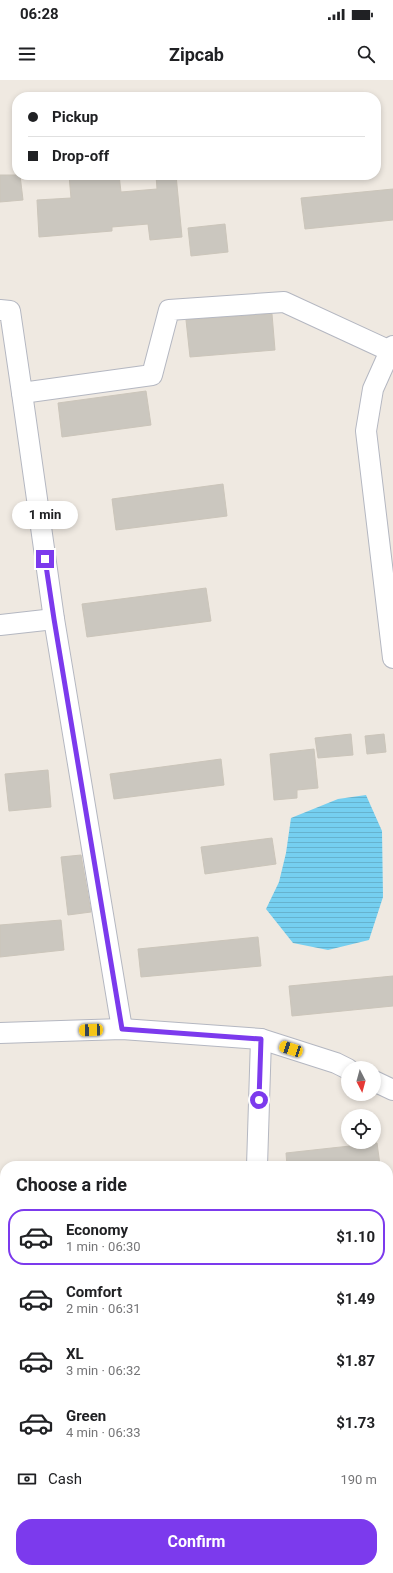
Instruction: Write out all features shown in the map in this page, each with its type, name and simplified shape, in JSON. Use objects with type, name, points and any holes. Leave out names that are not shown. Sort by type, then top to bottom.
[{"type":"street","points":[[22,393],[152,375],[169,310],[284,302],[391,348],[373,389],[366,431],[393,658]]},
{"type":"street","points":[[0,310],[10,311],[54,619],[122,1029]]},
{"type":"street","points":[[0,625],[54,619]]},
{"type":"street","points":[[0,1033],[122,1029],[261,1039],[341,1066]]},
{"type":"street","points":[[257,1161],[261,1039]]},
{"type":"street","points":[[381,1084],[393,1090]]},
{"type":"water","points":[[366,795],[382,831],[383,897],[369,940],[328,950],[293,943],[266,909],[279,882],[286,853],[291,818],[338,799]]},
{"type":"building","points":[[0,175],[12,175],[12,180],[21,180],[23,200],[0,202]]},
{"type":"building","points":[[69,180],[120,180],[121,192],[157,189],[156,180],[176,180],[182,237],[150,240],[148,224],[112,227],[112,231],[39,237],[37,200],[71,198]]},
{"type":"building","points":[[393,189],[393,220],[305,229],[301,198]]},
{"type":"building","points":[[225,224],[228,252],[191,256],[188,228]]},
{"type":"building","points":[[272,314],[275,350],[190,357],[186,320]]},
{"type":"building","points":[[146,391],[151,425],[62,437],[58,403]]},
{"type":"building","points":[[223,484],[227,516],[116,530],[112,499]]},
{"type":"building","points":[[206,588],[211,621],[87,637],[82,604]]},
{"type":"building","points":[[351,734],[353,755],[318,758],[315,738]]},
{"type":"building","points":[[384,734],[386,752],[367,754],[365,736]]},
{"type":"building","points":[[314,749],[318,788],[297,790],[297,798],[274,800],[270,754]]},
{"type":"building","points":[[221,759],[224,785],[114,799],[110,774]]},
{"type":"building","points":[[48,770],[51,807],[9,811],[5,774]]},
{"type":"building","points":[[272,838],[276,864],[205,874],[201,847]]},
{"type":"building","points":[[81,855],[91,912],[68,915],[61,857]]},
{"type":"building","points":[[61,920],[64,950],[0,957],[0,925]]},
{"type":"building","points":[[258,937],[261,966],[141,977],[138,949]]},
{"type":"building","points":[[393,976],[393,1006],[292,1016],[289,986]]},
{"type":"building","points":[[341,1147],[341,1149],[378,1149],[379,1161],[287,1161],[286,1153]]},
{"type":"route","points":[[45,559],[122,1029],[261,1039],[259,1100]]}]
